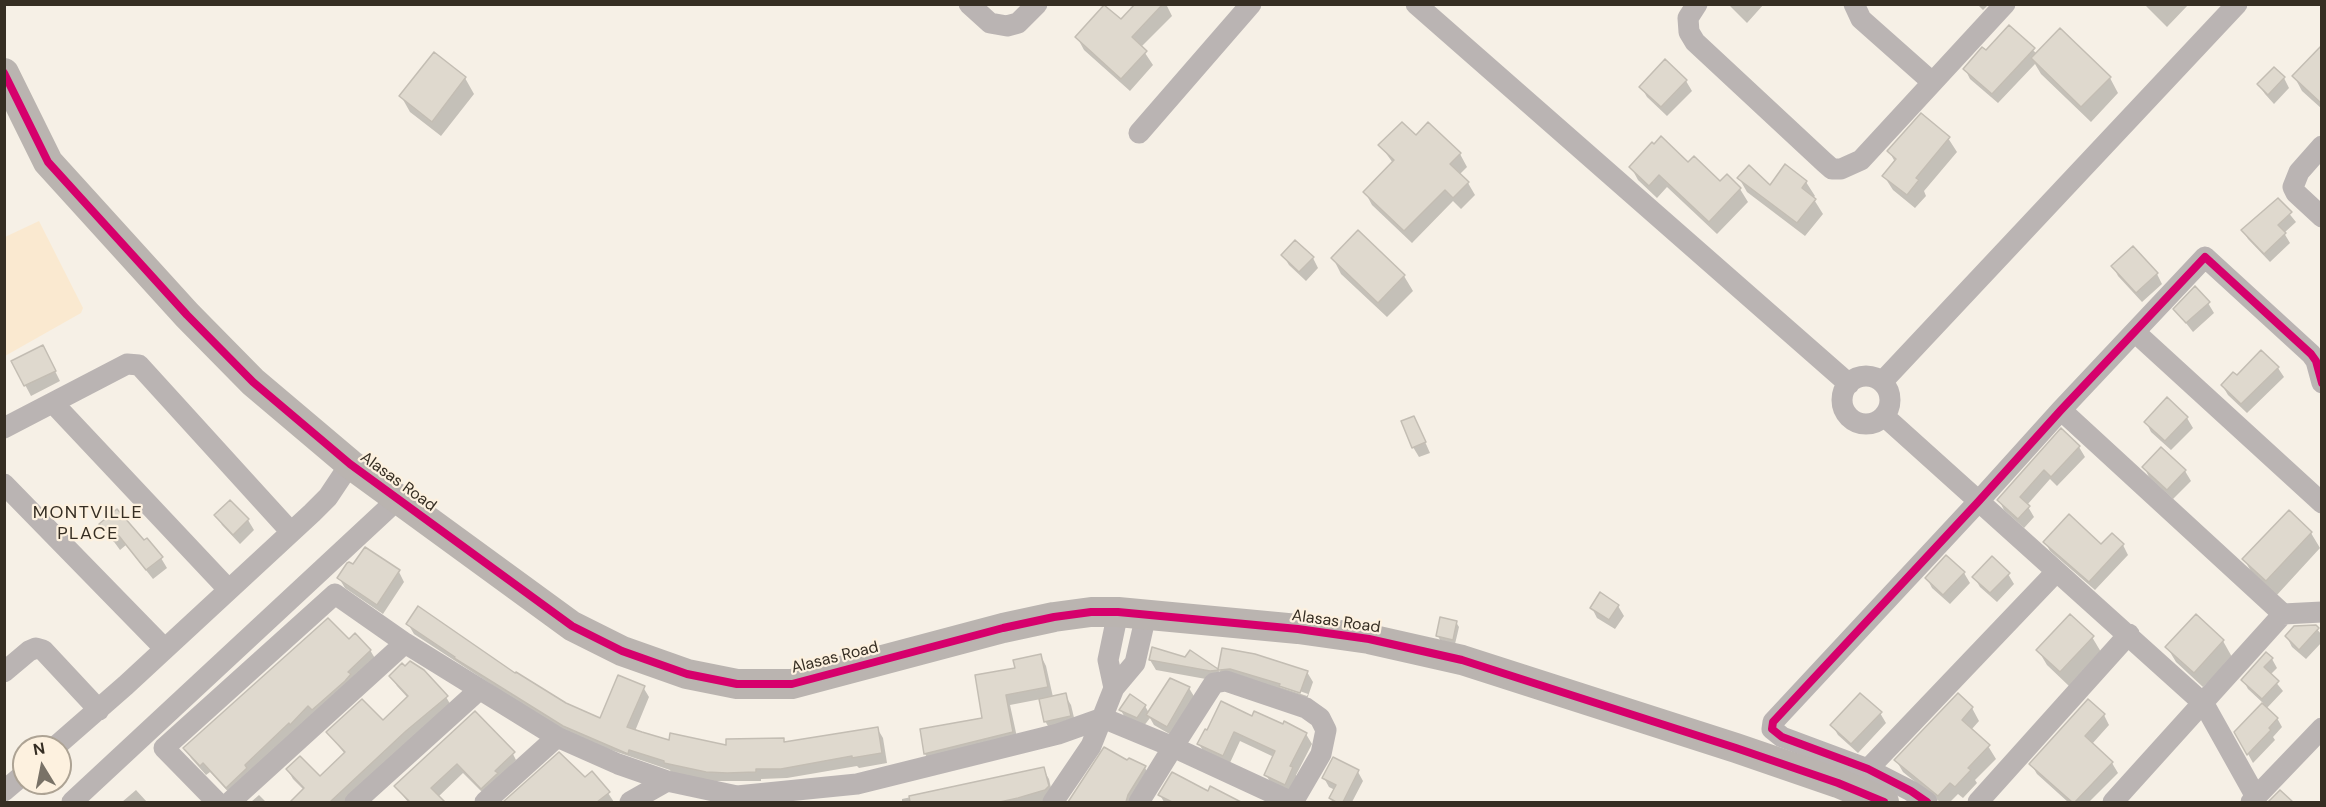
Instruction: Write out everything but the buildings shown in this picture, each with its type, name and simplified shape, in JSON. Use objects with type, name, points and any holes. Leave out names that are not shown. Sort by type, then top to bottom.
[{"type":"street","points":[[969,4],[990,23],[1007,26],[1018,23],[1037,4]]},
{"type":"street","points":[[1139,133],[1251,4]]},
{"type":"street","points":[[1416,4],[1849,384]]},
{"type":"street","points":[[1697,4],[1688,18],[1689,32],[1695,42],[1832,168],[1841,169],[1862,160],[2006,4]]},
{"type":"street","points":[[1854,4],[1861,19],[1932,82]]},
{"type":"street","points":[[1882,382],[2237,4]]},
{"type":"street","name":"Alasas Road","points":[[4,74],[48,162],[186,315],[253,382],[350,464],[572,626],[622,651],[687,674],[737,684],[792,684],[1034,621],[1091,612],[1287,628],[1369,639],[1462,660],[1736,747],[1884,802]]},
{"type":"street","points":[[2322,146],[2299,172],[2293,187],[2296,193],[2322,217]]},
{"type":"street","points":[[1927,802],[1868,769],[1782,737],[1772,729],[1773,722],[2205,257],[2311,354],[2316,361],[2322,383]]},
{"type":"street","points":[[2136,333],[2322,503]]},
{"type":"street","points":[[4,428],[127,364],[140,365],[291,532]]},
{"type":"street","points":[[1871,377],[1882,382],[1890,398],[1889,408],[1884,416],[1876,422],[1865,424],[1855,421],[1847,414],[1843,404],[1843,394],[1849,384],[1859,378],[1871,377]]},
{"type":"street","points":[[52,403],[228,589]]},
{"type":"street","points":[[2061,410],[2283,614],[2322,612]]},
{"type":"street","points":[[1884,416],[2056,572],[2129,634],[2204,704],[2253,800],[2322,728]]},
{"type":"street","points":[[70,735],[328,497],[350,464]]},
{"type":"street","points":[[4,484],[165,649]]},
{"type":"street","points":[[72,802],[398,499]]},
{"type":"street","points":[[1868,769],[2056,572]]},
{"type":"street","points":[[217,802],[164,748],[335,594],[405,643],[557,737],[618,764],[736,799],[857,784],[1058,734],[1103,718],[1173,747],[1292,802],[1321,754],[1326,730],[1320,718],[1306,708],[1226,681],[1214,684],[1173,747],[1139,802]]},
{"type":"street","points":[[1053,802],[1091,746],[1114,688],[1135,663],[1132,614]]},
{"type":"street","points":[[2113,802],[2283,614]]},
{"type":"street","points":[[1978,802],[2129,634]]},
{"type":"street","points":[[230,802],[405,643]]},
{"type":"street","points":[[4,672],[29,651],[36,648],[43,650],[99,710]]},
{"type":"street","points":[[355,802],[479,690]]},
{"type":"street","points":[[485,802],[557,737]]},
{"type":"street","points":[[630,802],[667,780]]},
{"type":"shaded area","points":[[39,221],[83,308],[81,313],[5,356],[5,237]]},
{"type":"cycle path","points":[[4,73],[48,162],[187,315],[253,382],[350,464],[572,626],[622,651],[687,674],[737,684],[792,684],[1003,628],[1091,612],[1118,612],[1298,629],[1369,639],[1462,660],[1736,748],[1838,783],[1884,802]]},
{"type":"cycle path","points":[[1927,802],[1868,769],[1782,737],[1772,729],[1773,722],[2205,257],[2311,354],[2316,361],[2322,383]]},
{"type":"district","name":"MONTVILLE PLACE","points":[[88,523]]}]
